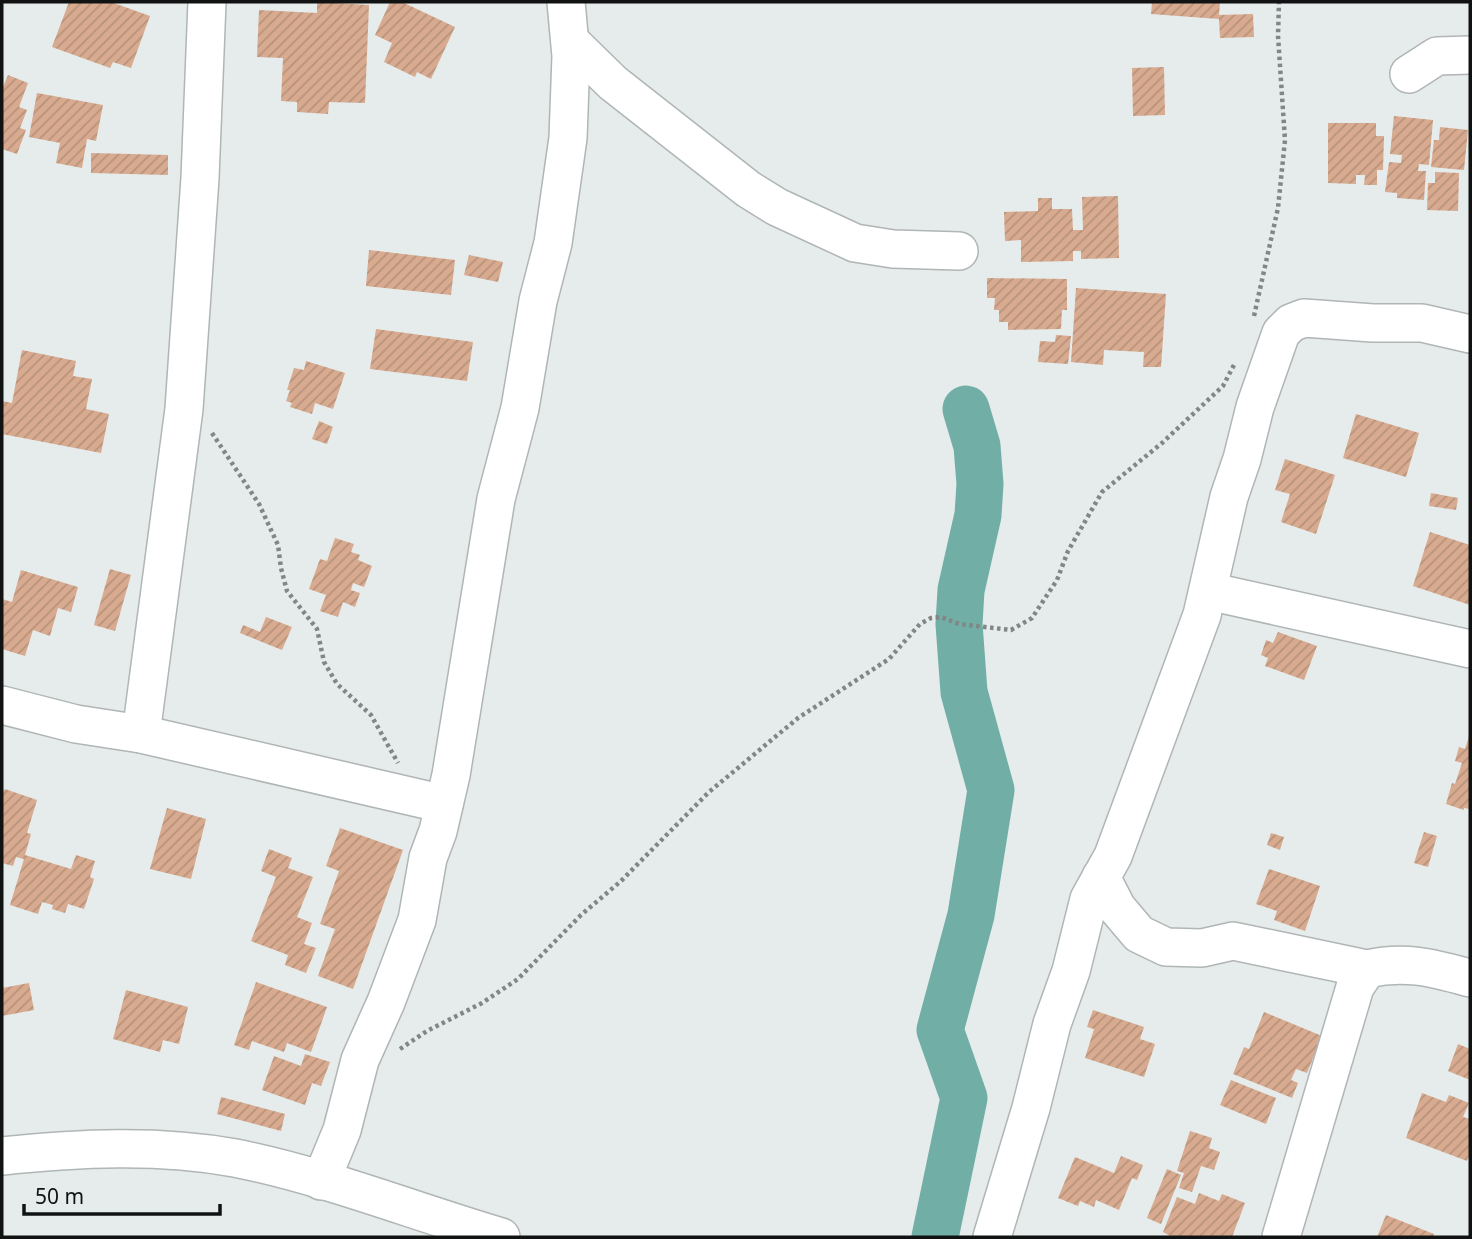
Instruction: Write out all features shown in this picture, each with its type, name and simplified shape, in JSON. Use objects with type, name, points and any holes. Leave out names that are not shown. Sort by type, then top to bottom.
[{"type":"street","points":[[141,734],[186,394],[200,178],[207,2]]},
{"type":"street","points":[[427,800],[451,775],[496,499],[520,408],[538,301],[553,243],[568,138],[570,41],[566,2]]},
{"type":"street","points":[[570,41],[613,83],[748,189],[777,207],[855,243],[893,249],[959,251]]},
{"type":"street","points":[[1409,74],[1437,55],[1470,55]]},
{"type":"street","points":[[992,1237],[1031,1108],[1052,1024],[1071,971],[1089,899],[1114,856],[1202,615],[1229,497],[1255,407],[1281,333],[1290,323],[1304,318],[1422,323],[1470,334]]},
{"type":"street","points":[[1208,591],[1470,649]]},
{"type":"street","points":[[2,705],[76,724],[141,734],[427,800]]},
{"type":"street","points":[[321,1181],[342,1130],[360,1060],[417,920],[428,858],[438,831],[427,800]]},
{"type":"street","points":[[1101,877],[1117,908],[1139,934],[1166,947],[1202,948],[1233,941],[1367,969],[1391,964],[1428,967],[1470,978]]},
{"type":"street","points":[[1281,1237],[1355,987],[1367,969]]},
{"type":"street","points":[[2,1156],[143,1148],[235,1158],[321,1181],[501,1237]]},
{"type":"path","points":[[1253,318],[1278,208],[1285,140],[1278,36],[1279,2]]},
{"type":"path","points":[[396,1051],[427,1031],[482,1003],[518,979],[709,792],[798,718],[889,659],[920,624],[931,618],[941,617],[959,624],[1011,630],[1032,618],[1057,580],[1068,551],[1102,492],[1162,443],[1223,386],[1241,353]]},
{"type":"path","points":[[186,394],[259,504],[278,545],[287,591],[317,629],[324,662],[337,684],[371,715],[398,762],[427,800]]},
{"type":"building","points":[[69,2],[111,2],[150,16],[131,68],[113,62],[110,68],[52,47]]},
{"type":"building","points":[[317,2],[369,5],[365,103],[329,102],[328,114],[297,112],[297,102],[281,101],[283,58],[257,57],[259,10],[317,13]]},
{"type":"building","points":[[390,2],[402,2],[455,27],[431,79],[417,72],[415,77],[384,62],[392,43],[375,35]]},
{"type":"building","points":[[1152,2],[1220,2],[1219,15],[1253,14],[1254,37],[1220,38],[1219,19],[1151,14]]},
{"type":"building","points":[[1164,67],[1165,115],[1133,116],[1132,68]]},
{"type":"building","points":[[8,75],[28,83],[19,107],[27,110],[20,128],[26,130],[17,154],[2,149],[2,87]]},
{"type":"building","points":[[37,93],[103,105],[96,141],[87,139],[82,168],[56,163],[60,143],[29,137]]},
{"type":"building","points":[[1394,116],[1433,120],[1429,165],[1419,164],[1418,171],[1426,171],[1424,200],[1397,198],[1397,193],[1385,192],[1389,162],[1401,163],[1402,155],[1390,154]]},
{"type":"building","points":[[1328,123],[1376,123],[1376,136],[1384,136],[1383,170],[1377,170],[1377,185],[1364,185],[1365,175],[1356,175],[1356,184],[1328,183]]},
{"type":"building","points":[[1440,127],[1468,130],[1464,170],[1431,167],[1434,140],[1439,140]]},
{"type":"building","points":[[91,153],[168,155],[168,175],[91,173]]},
{"type":"building","points":[[1435,172],[1459,173],[1458,211],[1427,210],[1428,183],[1435,183]]},
{"type":"building","points":[[1118,196],[1119,258],[1081,259],[1081,251],[1073,251],[1073,261],[1021,262],[1021,240],[1005,241],[1004,212],[1038,211],[1038,198],[1052,198],[1052,209],[1072,209],[1073,230],[1083,230],[1082,197]]},
{"type":"building","points":[[369,250],[455,260],[451,295],[366,286]]},
{"type":"building","points":[[469,255],[503,262],[498,282],[464,275]]},
{"type":"building","points":[[987,278],[1067,279],[1067,310],[1062,310],[1061,329],[1008,330],[1008,322],[999,322],[999,310],[994,310],[995,298],[987,298]]},
{"type":"building","points":[[1076,288],[1166,294],[1161,367],[1143,367],[1144,352],[1104,350],[1103,365],[1071,362]]},
{"type":"building","points":[[376,329],[473,342],[467,381],[370,369]]},
{"type":"building","points":[[1056,335],[1071,336],[1068,364],[1038,362],[1040,341],[1055,342]]},
{"type":"building","points":[[22,350],[76,361],[73,376],[92,379],[86,409],[109,414],[101,453],[2,434],[2,401],[12,403]]},
{"type":"building","points":[[306,361],[345,373],[333,409],[315,403],[312,414],[290,407],[292,403],[286,401],[294,368],[304,370]]},
{"type":"building","points":[[1356,414],[1419,433],[1406,477],[1343,458]]},
{"type":"building","points":[[319,421],[333,427],[327,444],[312,439]]},
{"type":"building","points":[[1285,459],[1335,475],[1316,534],[1281,522],[1290,494],[1275,490]]},
{"type":"building","points":[[1431,493],[1458,498],[1456,510],[1429,506]]},
{"type":"building","points":[[1430,532],[1470,545],[1470,605],[1413,586]]},
{"type":"building","points":[[335,538],[354,544],[351,552],[360,555],[358,560],[372,566],[364,587],[353,583],[351,590],[360,593],[355,607],[343,602],[338,617],[320,611],[326,595],[309,589],[320,559],[327,561]]},
{"type":"building","points":[[110,569],[131,575],[115,631],[94,625]]},
{"type":"building","points":[[21,570],[78,587],[71,612],[58,608],[50,636],[33,630],[25,656],[2,649],[2,599],[12,602]]},
{"type":"building","points":[[266,617],[292,627],[282,650],[240,633],[243,625],[260,632]]},
{"type":"building","points":[[1278,632],[1317,646],[1304,680],[1265,666],[1268,658],[1261,655],[1266,640],[1273,643]]},
{"type":"building","points":[[1470,733],[1470,809],[1464,810],[1446,804],[1462,763],[1455,761],[1459,747],[1465,749]]},
{"type":"building","points":[[5,789],[37,800],[27,833],[31,834],[25,855],[71,869],[76,855],[95,861],[90,877],[94,879],[84,909],[68,904],[65,913],[42,902],[38,914],[10,905],[24,859],[16,857],[13,866],[2,863],[2,793]]},
{"type":"building","points":[[167,808],[206,819],[191,879],[150,869]]},
{"type":"building","points":[[340,828],[403,850],[353,989],[318,976],[335,929],[320,924],[339,871],[326,866]]},
{"type":"building","points":[[1424,832],[1437,836],[1428,867],[1414,863]]},
{"type":"building","points":[[1271,833],[1284,837],[1280,850],[1267,845]]},
{"type":"building","points":[[269,849],[292,858],[288,868],[313,877],[297,917],[312,923],[304,944],[316,948],[306,973],[285,965],[288,955],[251,941],[276,877],[261,871]]},
{"type":"building","points":[[1269,869],[1320,886],[1305,931],[1274,920],[1277,911],[1256,904]]},
{"type":"building","points":[[256,982],[327,1007],[311,1052],[287,1043],[284,1052],[252,1041],[249,1050],[234,1045]]},
{"type":"building","points":[[29,983],[34,1010],[2,1016],[2,988]]},
{"type":"building","points":[[126,990],[188,1007],[179,1044],[163,1040],[160,1052],[113,1039]]},
{"type":"building","points":[[1093,1010],[1144,1027],[1140,1039],[1155,1044],[1144,1077],[1085,1058],[1094,1029],[1087,1027]]},
{"type":"building","points":[[1264,1012],[1322,1036],[1307,1073],[1296,1069],[1291,1080],[1298,1083],[1292,1098],[1233,1074],[1244,1047],[1249,1049]]},
{"type":"building","points":[[1458,1044],[1470,1049],[1470,1080],[1448,1071]]},
{"type":"building","points":[[305,1054],[330,1062],[321,1086],[312,1083],[305,1105],[262,1090],[274,1056],[301,1066]]},
{"type":"building","points":[[1231,1080],[1276,1098],[1266,1124],[1220,1105]]},
{"type":"building","points":[[1422,1093],[1446,1102],[1449,1095],[1469,1103],[1463,1117],[1470,1119],[1470,1153],[1467,1161],[1406,1138]]},
{"type":"building","points":[[221,1097],[285,1114],[281,1131],[217,1114]]},
{"type":"building","points":[[1190,1131],[1212,1138],[1209,1148],[1220,1152],[1214,1170],[1201,1166],[1192,1192],[1179,1188],[1184,1173],[1177,1171]]},
{"type":"building","points":[[1121,1156],[1143,1165],[1137,1180],[1132,1178],[1119,1210],[1096,1200],[1094,1207],[1080,1201],[1078,1206],[1058,1198],[1075,1157],[1114,1173]]},
{"type":"building","points":[[1167,1169],[1181,1175],[1161,1224],[1147,1218]]},
{"type":"building","points":[[1199,1193],[1219,1201],[1222,1194],[1245,1203],[1232,1237],[1172,1237],[1163,1232],[1177,1197],[1195,1204]]},
{"type":"building","points":[[1386,1215],[1434,1234],[1433,1237],[1377,1237]]},
{"type":"waterway","points":[[935,1237],[964,1098],[940,1030],[971,915],[991,790],[964,692],[959,624],[961,590],[978,515],[980,484],[977,446],[966,409]]}]
